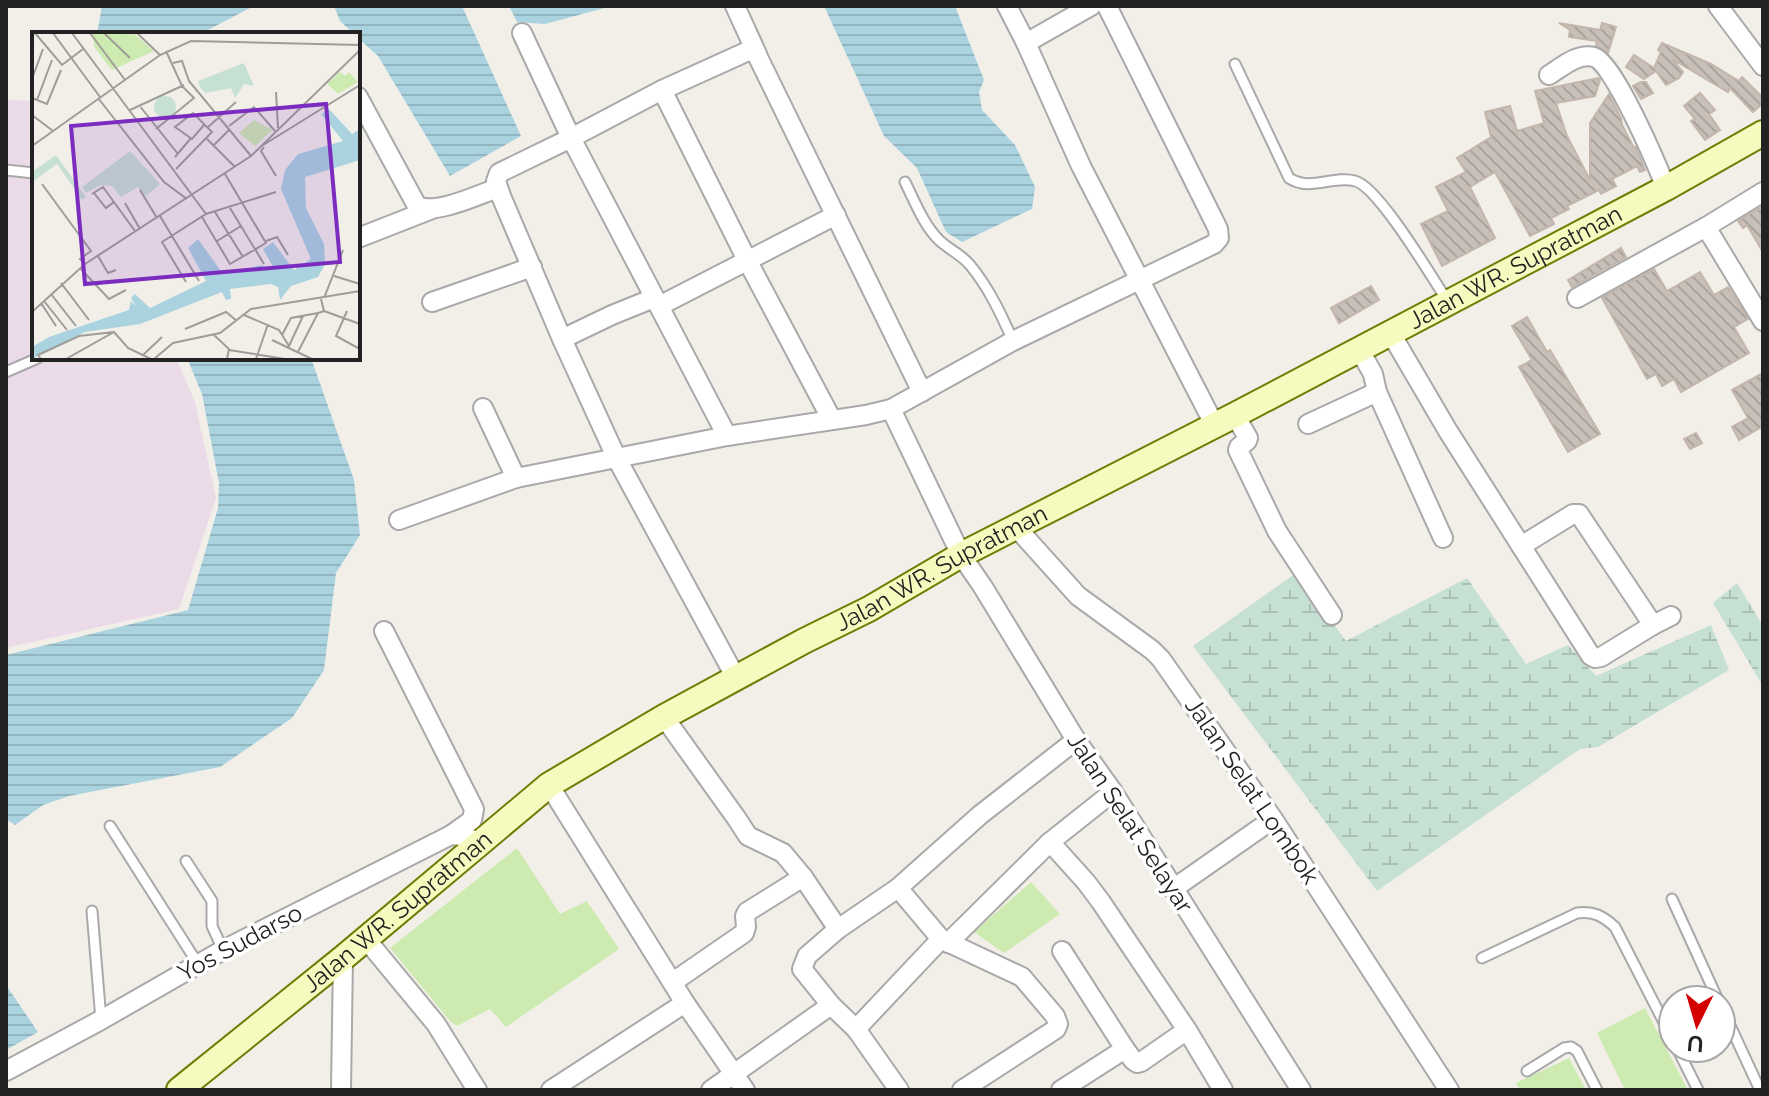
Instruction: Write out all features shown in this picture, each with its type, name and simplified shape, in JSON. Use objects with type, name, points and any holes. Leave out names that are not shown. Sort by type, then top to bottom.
[{"type":"street","points":[[735,6],[922,392]]},
{"type":"street","points":[[1007,6],[1081,166],[1141,280],[1247,441],[1238,449],[1277,531],[1332,615]]},
{"type":"street","points":[[1026,43],[1091,6]]},
{"type":"street","points":[[399,520],[516,478],[727,436],[891,409],[1013,341],[1214,244],[1219,233],[1107,6]]},
{"type":"street","points":[[1718,6],[1763,66]]},
{"type":"street","points":[[522,33],[571,138],[727,436]]},
{"type":"street","points":[[736,678],[617,459],[562,339],[496,179],[501,171],[662,90],[746,52],[757,54]]},
{"type":"street","points":[[1549,75],[1581,57],[1602,61],[1615,79],[1666,188]]},
{"type":"street","points":[[662,90],[832,420]]},
{"type":"street","points":[[360,101],[414,203],[432,209]]},
{"type":"street","name":"Jalan WR. Supratman","points":[[179,1090],[343,958],[549,785],[664,717],[964,559],[1016,527],[1235,426],[1369,369],[1448,302],[1762,137]]},
{"type":"street","points":[[360,237],[498,188]]},
{"type":"street","points":[[1577,298],[1763,192]]},
{"type":"street","points":[[562,339],[612,315],[656,302],[836,215]]},
{"type":"street","points":[[1706,227],[1763,321]]},
{"type":"street","points":[[432,302],[532,267]]},
{"type":"street","points":[[1397,343],[1448,431],[1593,657],[1601,657],[1671,616]]},
{"type":"street","points":[[1308,424],[1369,369],[1443,538]]},
{"type":"street","points":[[483,408],[516,478]]},
{"type":"street","name":"Jalan Selat Selayar","points":[[891,409],[964,559],[1076,740],[1113,792],[1301,1090]]},
{"type":"street","points":[[1521,546],[1573,514],[1579,514],[1653,625]]},
{"type":"street","name":"Jalan Selat Lombok","points":[[1016,527],[1078,596],[1161,659],[1273,819],[1449,1090]]},
{"type":"street","points":[[384,631],[474,809],[470,823],[451,835]]},
{"type":"street","points":[[664,717],[744,833],[781,852],[803,877],[838,929]]},
{"type":"street","points":[[899,1090],[856,1029],[831,1005],[802,969],[807,956],[838,929],[898,888],[980,815],[1076,740]]},
{"type":"street","points":[[549,785],[685,1003],[745,1090]]},
{"type":"street","points":[[856,1029],[1050,842],[1113,792]]},
{"type":"street","points":[[1173,889],[1273,819]]},
{"type":"street","points":[[451,835],[480,842]]},
{"type":"street","name":"Yos Sudarso","points":[[6,1071],[223,950],[451,835]]},
{"type":"street","points":[[1050,842],[1101,902],[1187,1030],[1223,1090]]},
{"type":"street","points":[[673,982],[744,933],[747,912],[803,877]]},
{"type":"street","points":[[898,888],[944,941],[1022,977],[1055,1016],[1058,1024],[1056,1029],[962,1090]]},
{"type":"street","points":[[365,938],[436,1024],[477,1090]]},
{"type":"street","points":[[1062,951],[1137,1063],[1187,1030]]},
{"type":"street","points":[[341,1090],[343,958]]},
{"type":"street","points":[[551,1090],[685,1003]]},
{"type":"street","points":[[711,1090],[831,1005]]},
{"type":"street","points":[[1061,1090],[1125,1049]]},
{"type":"lane","points":[[1235,64],[1289,178],[1305,184],[1354,180],[1363,185],[1400,228],[1448,302]]},
{"type":"lane","points":[[6,170],[32,173]]},
{"type":"lane","points":[[905,182],[933,233],[965,259],[981,280],[999,309],[1013,341]]},
{"type":"lane","points":[[6,372],[33,360]]},
{"type":"lane","points":[[110,826],[198,964]]},
{"type":"lane","points":[[186,861],[212,901],[211,922],[223,950]]},
{"type":"lane","points":[[1672,899],[1711,984]]},
{"type":"lane","points":[[92,911],[101,1020]]},
{"type":"lane","points":[[1482,958],[1577,913],[1590,911],[1615,927],[1657,1009]]},
{"type":"lane","points":[[1737,1040],[1760,1090]]},
{"type":"lane","points":[[1527,1071],[1564,1048],[1571,1047],[1577,1051],[1597,1090]]},
{"type":"lane","points":[[1685,1064],[1698,1090]]},
{"type":"shaded area","points":[[6,100],[32,101],[32,360],[177,360],[195,402],[216,498],[179,609],[6,648]]},
{"type":"green space","points":[[1296,573],[1346,641],[1467,578],[1526,664],[1568,645],[1596,676],[1711,625],[1729,670],[1598,747],[1580,749],[1377,891],[1193,646]]},
{"type":"green space","points":[[1737,583],[1763,626],[1763,686],[1713,603]]},
{"type":"green space","points":[[517,848],[560,914],[587,901],[619,949],[506,1027],[490,1009],[457,1026],[390,948]]},
{"type":"green space","points":[[1031,882],[1060,914],[1004,953],[974,932]]},
{"type":"green space","points":[[1645,1008],[1657,1031],[1657,1064],[1674,1064],[1688,1090],[1625,1090],[1597,1033]]},
{"type":"green space","points":[[1569,1058],[1586,1090],[1520,1090],[1516,1083]]},
{"type":"water","points":[[102,6],[254,6],[204,32],[97,32]]},
{"type":"water","points":[[334,6],[462,6],[521,136],[450,176],[378,56],[360,40],[360,32],[352,32],[340,21]]},
{"type":"water","points":[[509,6],[612,6],[545,24],[517,22]]},
{"type":"water","points":[[824,6],[955,6],[984,80],[979,92],[982,110],[1015,145],[1035,187],[1032,209],[962,242],[946,232],[917,168],[884,136]]},
{"type":"water","points":[[188,360],[312,360],[354,480],[360,535],[336,573],[324,670],[292,718],[220,767],[69,796],[43,805],[15,825],[6,819],[6,655],[188,610],[218,508],[219,483],[202,394]]},
{"type":"water","points":[[6,985],[38,1032],[6,1050]]},
{"type":"building","points":[[1559,23],[1600,30],[1602,23],[1616,27],[1608,53],[1596,45],[1597,41],[1569,37],[1570,30]]},
{"type":"building","points":[[1662,43],[1711,64],[1739,81],[1742,77],[1763,98],[1763,103],[1753,112],[1730,88],[1728,92],[1672,59],[1683,72],[1666,85],[1656,71],[1644,79],[1626,67],[1634,55],[1654,68]]},
{"type":"building","points":[[1598,78],[1595,96],[1556,103],[1567,136],[1590,180],[1590,123],[1609,94],[1645,170],[1640,172],[1637,166],[1612,179],[1616,186],[1601,194],[1599,190],[1567,206],[1569,209],[1551,218],[1554,224],[1530,236],[1495,172],[1470,187],[1495,238],[1442,266],[1421,224],[1448,211],[1436,187],[1466,172],[1457,158],[1491,137],[1485,112],[1510,106],[1517,131],[1544,123],[1535,91]]},
{"type":"building","points":[[1646,82],[1653,93],[1641,99],[1633,86]]},
{"type":"building","points":[[1700,93],[1715,110],[1709,114],[1720,130],[1705,140],[1691,121],[1695,119],[1684,106]]},
{"type":"building","points":[[1763,206],[1763,252],[1747,225],[1743,228],[1738,221]]},
{"type":"building","points":[[1621,248],[1626,257],[1572,287],[1568,280]]},
{"type":"building","points":[[1654,269],[1667,291],[1700,272],[1714,295],[1728,287],[1748,319],[1734,327],[1749,353],[1681,392],[1674,379],[1662,386],[1656,374],[1647,379],[1602,298]]},
{"type":"building","points":[[1371,286],[1379,300],[1339,323],[1331,308]]},
{"type":"building","points":[[1527,317],[1600,434],[1568,452],[1519,367],[1532,360],[1512,326]]},
{"type":"building","points":[[1763,373],[1763,426],[1739,440],[1732,427],[1748,418],[1732,390]]},
{"type":"building","points":[[1696,433],[1702,443],[1690,449],[1684,439]]}]
